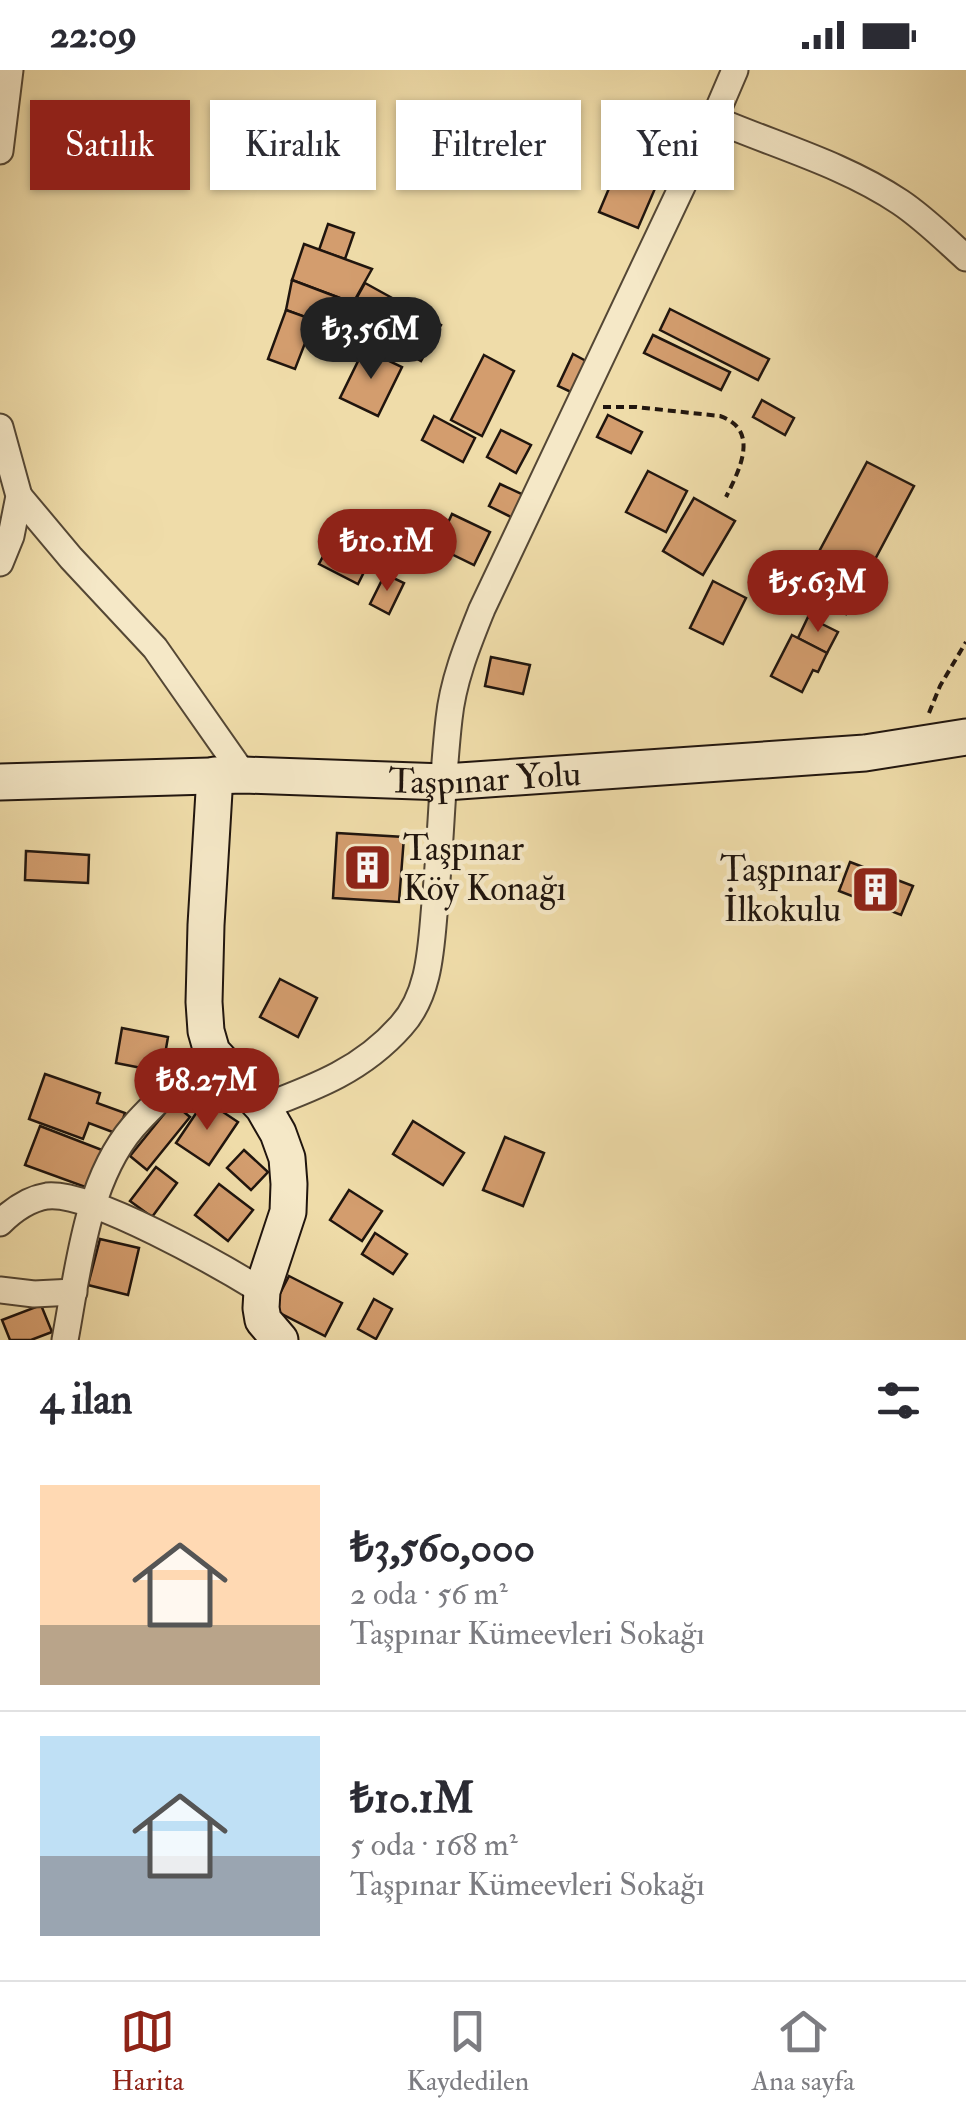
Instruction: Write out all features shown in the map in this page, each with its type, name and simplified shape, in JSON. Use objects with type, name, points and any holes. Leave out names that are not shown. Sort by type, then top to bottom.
[{"type":"main road","name":"Taşpınar Yolu","points":[[0,782],[229,775],[444,782],[865,753],[966,737]]},
{"type":"main road","points":[[229,775],[204,1002],[206,1031],[212,1052],[263,1107],[287,1158],[288,1212],[262,1291],[261,1308],[263,1320],[280,1340]]},
{"type":"street","points":[[0,151],[10,70]]},
{"type":"street","points":[[722,100],[735,70]]},
{"type":"street","points":[[734,127],[871,184],[920,217],[966,258]]},
{"type":"street","points":[[263,1107],[331,1080],[373,1052],[403,1024],[419,999],[428,970],[449,716],[457,678],[482,608],[680,190]]},
{"type":"street","points":[[0,427],[19,496],[155,648],[229,775]]},
{"type":"street","points":[[0,564],[19,496]]},
{"type":"street","points":[[64,1340],[92,1206],[107,1168],[131,1129],[212,1052]]},
{"type":"street","points":[[0,1223],[27,1202],[45,1196],[64,1196],[160,1235],[262,1291]]},
{"type":"street","points":[[0,1290],[34,1294],[74,1292]]},
{"type":"path","points":[[578,406],[636,407],[720,416],[733,421],[740,428],[743,452],[726,497]]},
{"type":"path","points":[[919,745],[932,703],[966,642]]},
{"type":"building","points":[[608,190],[654,190],[638,228],[599,212]]},
{"type":"building","points":[[328,224],[354,233],[345,259],[319,250]]},
{"type":"building","points":[[304,244],[372,269],[353,303],[292,280]]},
{"type":"building","points":[[292,280],[353,303],[339,330],[286,310]]},
{"type":"building","points":[[365,283],[441,325],[421,361],[345,319]]},
{"type":"building","points":[[670,309],[769,359],[758,380],[660,330]]},
{"type":"building","points":[[286,310],[314,320],[295,369],[268,359]]},
{"type":"building","points":[[653,335],[730,372],[721,390],[644,353]]},
{"type":"building","points":[[364,349],[402,367],[378,416],[340,398]]},
{"type":"building","points":[[573,354],[586,361],[571,392],[558,386]]},
{"type":"building","points":[[484,355],[514,371],[482,436],[451,420]]},
{"type":"building","points":[[762,400],[794,418],[785,435],[753,417]]},
{"type":"building","points":[[608,415],[642,432],[631,453],[597,437]]},
{"type":"building","points":[[434,416],[475,438],[463,462],[422,440]]},
{"type":"building","points":[[501,430],[531,445],[516,473],[487,457]]},
{"type":"building","points":[[867,462],[914,486],[846,614],[799,589]]},
{"type":"building","points":[[648,471],[687,491],[666,532],[626,512]]},
{"type":"building","points":[[500,484],[524,495],[513,518],[489,506]]},
{"type":"building","points":[[694,498],[735,521],[703,575],[663,551]]},
{"type":"building","points":[[452,514],[490,532],[474,565],[437,547]]},
{"type":"building","points":[[340,524],[378,544],[358,584],[319,564]]},
{"type":"building","points":[[385,574],[404,583],[389,614],[370,604]]},
{"type":"building","points":[[713,581],[746,598],[723,644],[690,628]]},
{"type":"building","points":[[808,617],[838,632],[827,653],[798,638]]},
{"type":"building","points":[[792,635],[827,653],[802,692],[771,676]]},
{"type":"building","points":[[491,657],[530,665],[523,694],[485,686]]},
{"type":"building","name":"Taşpınar Köy Konağı","points":[[337,833],[404,837],[399,902],[333,898]]},
{"type":"building","points":[[26,851],[89,855],[88,883],[25,880]]},
{"type":"building","name":"Taşpınar İlkokulu","points":[[850,862],[913,886],[901,915],[839,891]]},
{"type":"building","points":[[280,979],[317,998],[298,1037],[260,1017]]},
{"type":"building","points":[[122,1028],[168,1037],[162,1072],[116,1063]]},
{"type":"building","points":[[45,1074],[100,1093],[97,1103],[125,1113],[118,1134],[89,1123],[83,1139],[29,1119]]},
{"type":"building","points":[[205,1100],[238,1122],[209,1165],[176,1143]]},
{"type":"building","points":[[173,1103],[190,1117],[147,1170],[130,1156]]},
{"type":"building","points":[[413,1121],[464,1153],[443,1185],[393,1154]]},
{"type":"building","points":[[40,1126],[102,1150],[88,1188],[25,1165]]},
{"type":"building","points":[[505,1137],[544,1153],[523,1206],[483,1190]]},
{"type":"building","points":[[244,1150],[268,1172],[251,1190],[227,1168]]},
{"type":"building","points":[[156,1167],[177,1183],[152,1217],[130,1201]]},
{"type":"building","points":[[219,1184],[253,1210],[228,1241],[195,1215]]},
{"type":"building","points":[[349,1190],[382,1211],[362,1241],[330,1220]]},
{"type":"building","points":[[375,1233],[407,1254],[393,1274],[362,1254]]},
{"type":"building","points":[[100,1239],[139,1248],[128,1295],[88,1285]]},
{"type":"building","points":[[289,1276],[342,1303],[325,1336],[272,1309]]},
{"type":"building","points":[[374,1299],[392,1309],[376,1339],[358,1329]]},
{"type":"building","points":[[41,1305],[52,1332],[31,1340],[10,1340],[2,1320]]},
{"type":"place","name":"Taşpınar Köy Konağı","points":[[368,868]]},
{"type":"place","name":"Taşpınar İlkokulu","points":[[876,889]]}]
